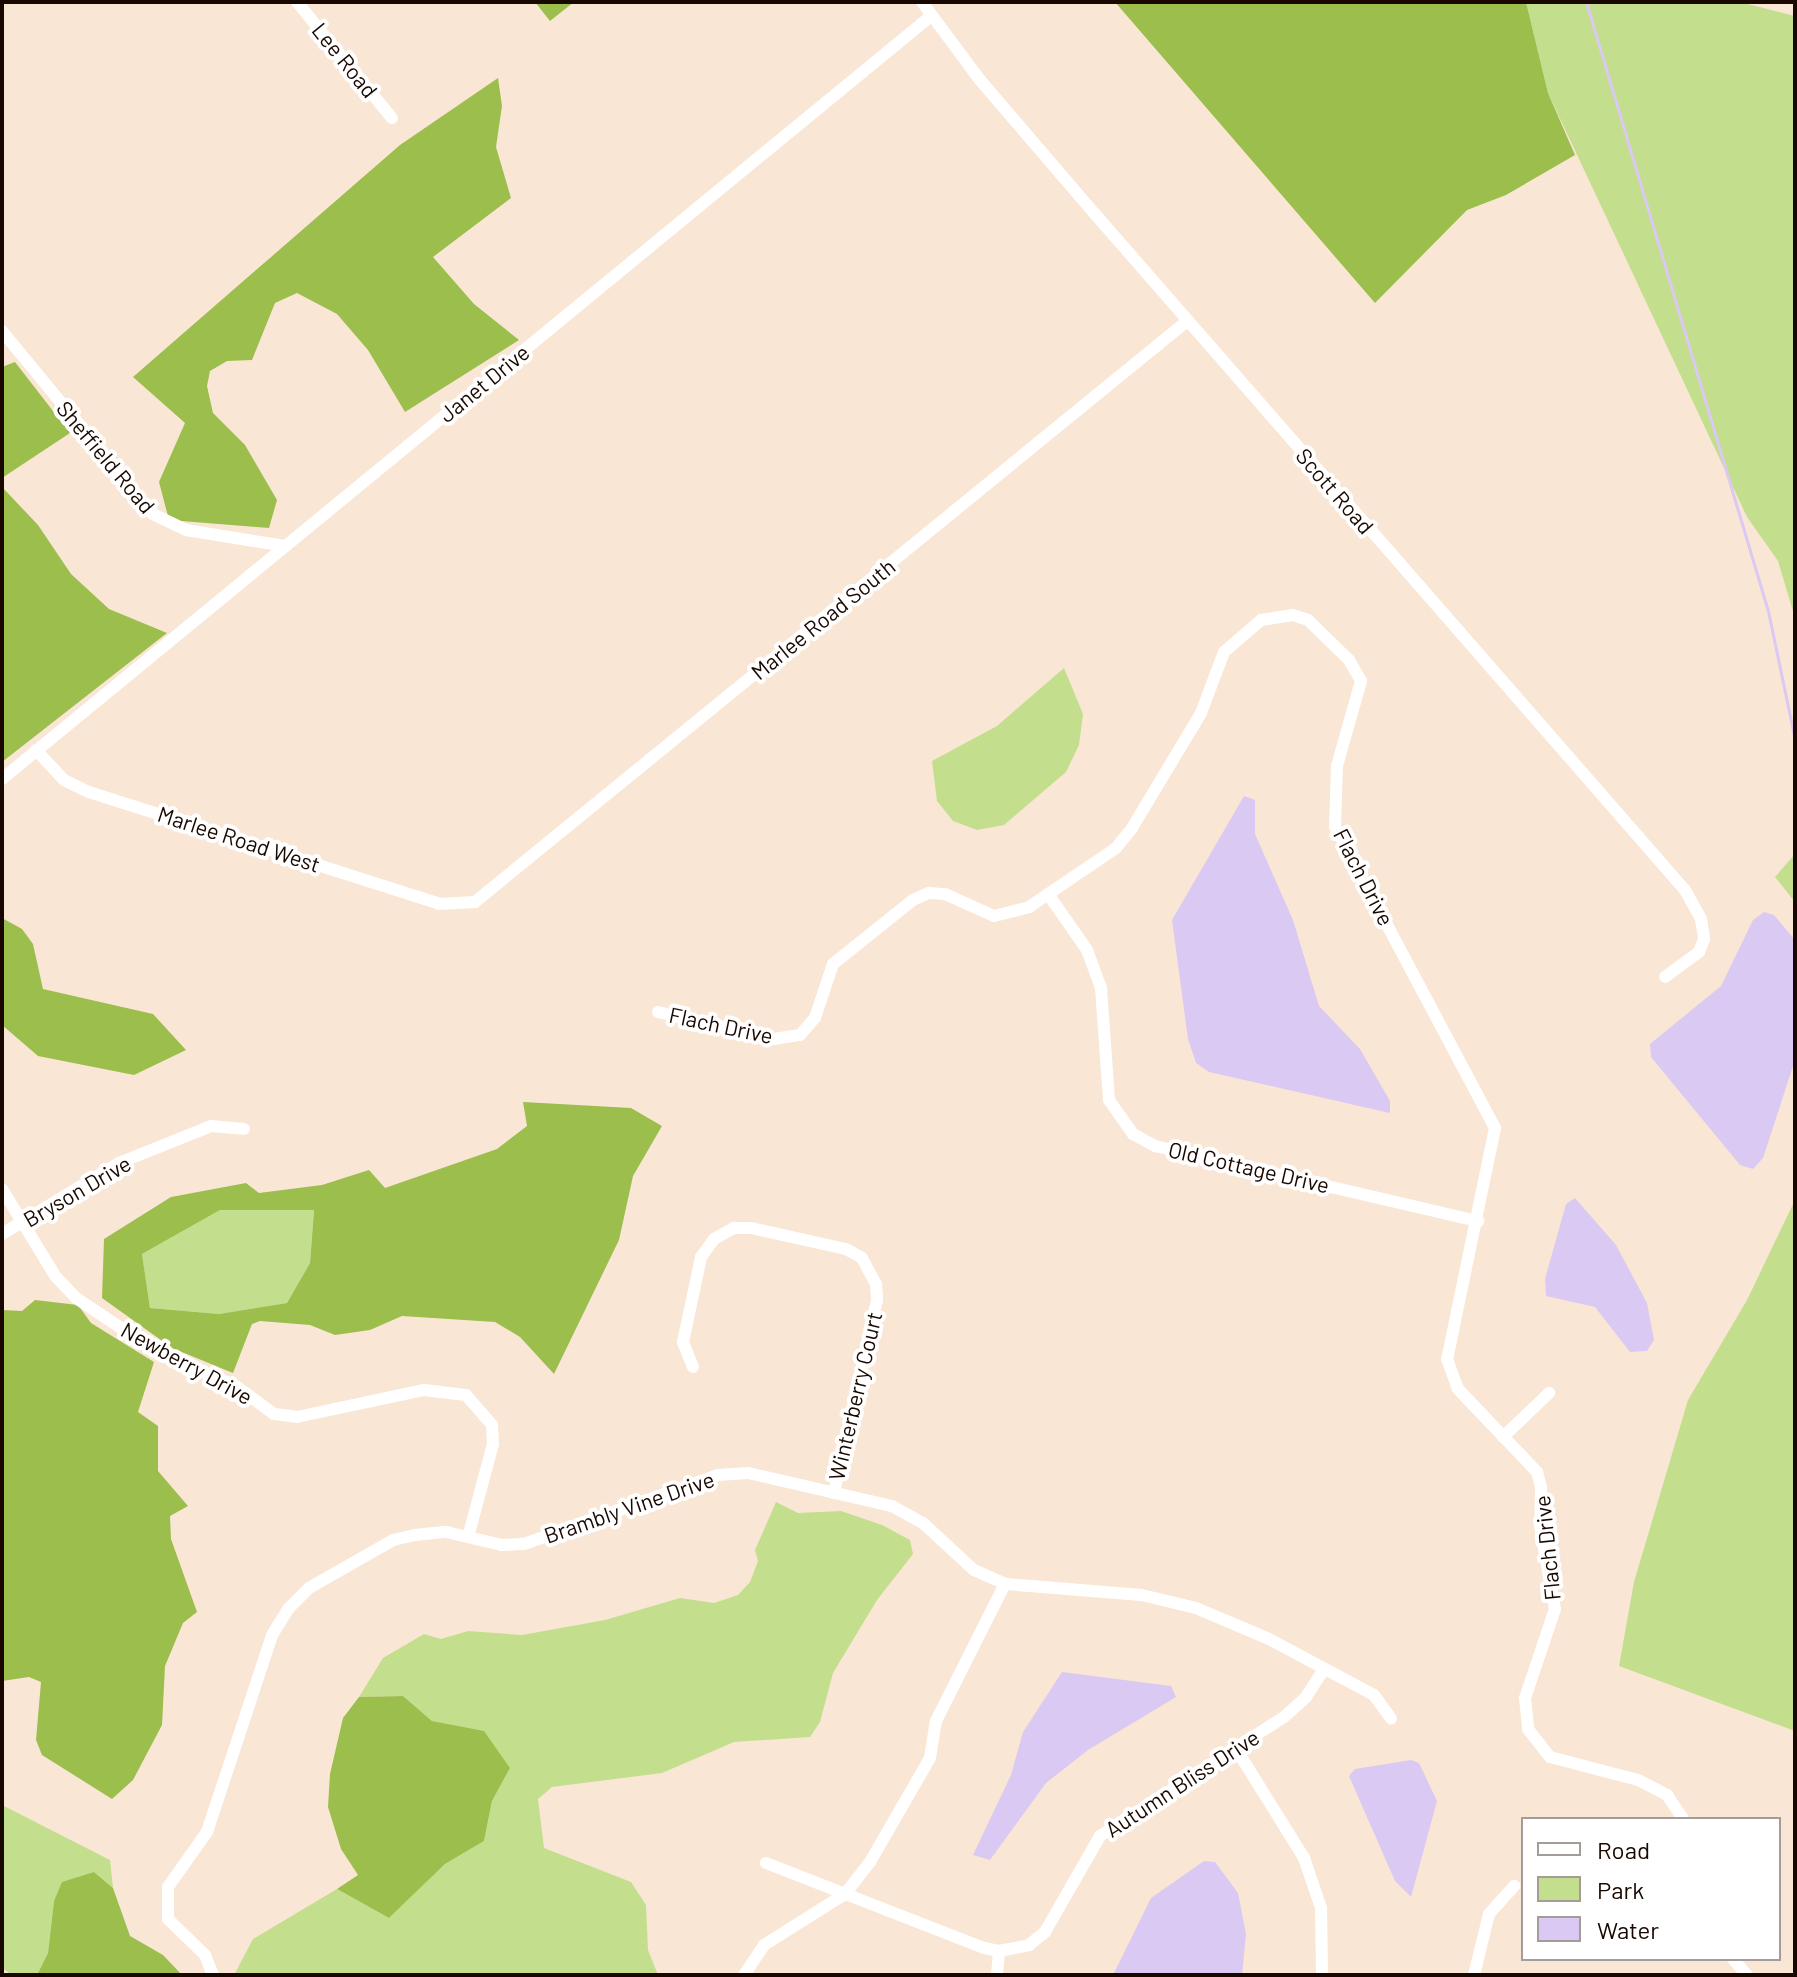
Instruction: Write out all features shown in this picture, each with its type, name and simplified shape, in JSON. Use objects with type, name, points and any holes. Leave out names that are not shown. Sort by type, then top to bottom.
[{"type":"street","name":"Lee Road","points":[[297,2],[392,118]]},
{"type":"street","name":"Scott Road","points":[[922,2],[1187,321],[1685,890],[1701,919],[1704,939],[1699,952],[1665,977]]},
{"type":"street","name":"Janet Drive","points":[[2,779],[931,16]]},
{"type":"street","name":"Marlee Road South","points":[[454,906],[488,896],[1187,321]]},
{"type":"street","name":"Sheffield Road","points":[[2,331],[153,514],[186,530],[285,546]]},
{"type":"street","name":"Flach Drive","points":[[658,1012],[774,1039],[800,1035],[815,1018],[833,964],[913,900],[929,893],[945,894],[977,910],[1009,916],[1048,894],[1116,848],[1132,828],[1201,713],[1224,652],[1261,620],[1293,615],[1308,620],[1349,660],[1361,681],[1337,766],[1335,827],[1495,1128],[1447,1359],[1458,1389],[1537,1472],[1540,1526],[1555,1591],[1555,1609],[1525,1698],[1528,1729],[1550,1757],[1638,1780],[1667,1795],[1682,1817]]},
{"type":"street","name":"Marlee Road West","points":[[36,750],[53,771],[76,787],[454,906]]},
{"type":"street","name":"Old Cottage Drive","points":[[1048,894],[1087,950],[1101,988],[1109,1100],[1133,1134],[1155,1146],[1478,1221]]},
{"type":"street","name":"Bryson Drive","points":[[2,1234],[119,1163],[211,1126],[244,1129]]},
{"type":"street","name":"Newberry Drive","points":[[2,1189],[56,1277],[76,1298],[160,1354],[236,1386],[274,1414],[297,1417],[424,1390],[466,1395],[492,1425],[493,1444],[468,1537]]},
{"type":"street","name":"Winterberry Court","points":[[693,1367],[683,1342],[701,1257],[714,1239],[734,1228],[751,1228],[846,1249],[862,1258],[876,1284],[877,1300],[834,1493]]},
{"type":"street","points":[[1503,1437],[1549,1393]]},
{"type":"street","name":"Brambly Vine Drive","points":[[213,1975],[205,1955],[168,1919],[168,1887],[207,1832],[272,1635],[309,1588],[393,1540],[446,1532],[524,1544],[718,1475],[748,1473],[892,1506],[923,1523],[974,1570],[1005,1584],[1142,1595],[1196,1608],[1374,1695],[1391,1718]]},
{"type":"street","points":[[744,1975],[764,1945],[845,1894],[870,1862],[930,1758],[936,1721],[1005,1584]]},
{"type":"street","name":"Autumn Bliss Drive","points":[[999,1951],[1029,1945],[1045,1932],[1100,1836],[1284,1717],[1324,1669]]},
{"type":"street","points":[[1235,1747],[1304,1858],[1321,1908],[1322,1975]]},
{"type":"street","points":[[766,1863],[999,1951],[997,1975]]},
{"type":"street","points":[[1474,1975],[1489,1914],[1514,1886]]},
{"type":"green space","points":[[535,2],[574,2],[550,21]]},
{"type":"green space","points":[[1115,2],[1526,2],[1548,93],[1575,155],[1506,195],[1467,210],[1375,303]]},
{"type":"green space","points":[[1526,2],[1740,2],[1795,16],[1795,618],[1778,561],[1747,517],[1548,93]]},
{"type":"green space","points":[[498,78],[502,106],[496,147],[511,198],[433,257],[474,304],[519,340],[405,412],[368,350],[337,314],[297,293],[275,303],[252,360],[227,361],[210,371],[207,386],[213,413],[245,445],[277,500],[269,528],[169,520],[159,482],[185,423],[133,377],[400,145]]},
{"type":"green space","points":[[15,362],[70,433],[2,478],[2,367]]},
{"type":"green space","points":[[2,487],[38,525],[71,574],[109,609],[167,633],[2,762]]},
{"type":"green space","points":[[1064,668],[1083,714],[1079,745],[1066,772],[1004,825],[977,830],[953,821],[937,801],[932,761],[997,726]]},
{"type":"green space","points":[[1795,854],[1795,902],[1775,877]]},
{"type":"green space","points":[[2,918],[22,929],[33,944],[43,989],[153,1014],[186,1050],[134,1075],[38,1056],[2,1025]]},
{"type":"green space","points":[[523,1102],[631,1108],[662,1126],[633,1176],[619,1240],[554,1374],[520,1337],[495,1322],[402,1316],[370,1330],[335,1335],[310,1325],[260,1321],[252,1324],[233,1373],[172,1348],[102,1298],[104,1239],[171,1197],[246,1183],[259,1193],[322,1185],[369,1170],[385,1188],[497,1149],[527,1126]],"holes":[[[220,1210],[314,1210],[310,1263],[287,1303],[219,1314],[150,1308],[142,1254]]]},
{"type":"green space","points":[[1795,1200],[1795,1731],[1619,1666],[1634,1582],[1688,1400],[1747,1300]]},
{"type":"green space","points":[[314,1209],[310,1263],[287,1303],[219,1314],[150,1308],[142,1254],[220,1210]]},
{"type":"green space","points":[[35,1300],[78,1305],[91,1323],[154,1362],[138,1412],[158,1426],[158,1471],[188,1506],[170,1516],[171,1539],[197,1612],[183,1623],[165,1666],[162,1725],[133,1780],[112,1799],[42,1755],[36,1740],[41,1682],[29,1677],[2,1681],[2,1310],[22,1311]]},
{"type":"green space","points":[[776,1502],[798,1513],[841,1511],[882,1525],[910,1540],[913,1554],[877,1600],[833,1673],[820,1722],[810,1737],[734,1742],[662,1773],[552,1787],[538,1799],[544,1848],[631,1882],[646,1905],[648,1950],[658,1975],[234,1975],[253,1939],[337,1889],[389,1918],[445,1864],[484,1841],[492,1801],[510,1768],[484,1732],[432,1721],[403,1696],[359,1697],[383,1658],[424,1634],[441,1639],[468,1631],[522,1635],[605,1620],[680,1598],[714,1603],[738,1595],[750,1582],[758,1561],[755,1550]]},
{"type":"green space","points":[[403,1696],[432,1721],[484,1731],[510,1768],[492,1801],[484,1841],[445,1864],[389,1918],[337,1889],[358,1875],[341,1849],[328,1807],[330,1774],[343,1718],[359,1697]]},
{"type":"green space","points":[[2,1805],[110,1860],[113,1888],[94,1872],[54,1901],[48,1953],[37,1975],[12,1975],[2,1968]]},
{"type":"green space","points":[[94,1872],[113,1888],[130,1936],[163,1955],[182,1975],[37,1975],[48,1953],[54,1901],[62,1882]]},
{"type":"water","points":[[1244,796],[1255,800],[1255,834],[1293,920],[1319,1006],[1360,1049],[1390,1101],[1390,1113],[1209,1072],[1196,1063],[1188,1039],[1172,920]]},
{"type":"water","points":[[1764,912],[1774,915],[1795,940],[1795,1060],[1763,1158],[1753,1169],[1740,1165],[1651,1057],[1650,1044],[1721,986],[1753,920]]},
{"type":"water","points":[[1575,1198],[1616,1245],[1647,1303],[1654,1340],[1647,1351],[1630,1352],[1595,1307],[1546,1296],[1545,1279],[1566,1204]]},
{"type":"water","points":[[1062,1672],[1171,1686],[1176,1697],[1088,1750],[1046,1783],[990,1860],[973,1855],[1011,1775],[1023,1732]]},
{"type":"water","points":[[1411,1760],[1419,1763],[1437,1801],[1411,1897],[1395,1881],[1349,1776],[1355,1769]]},
{"type":"water","points":[[1204,1861],[1215,1862],[1238,1893],[1246,1934],[1242,1975],[1113,1975],[1151,1898]]},
{"type":"waterway","points":[[1586,2],[1768,611],[1795,740]]}]
